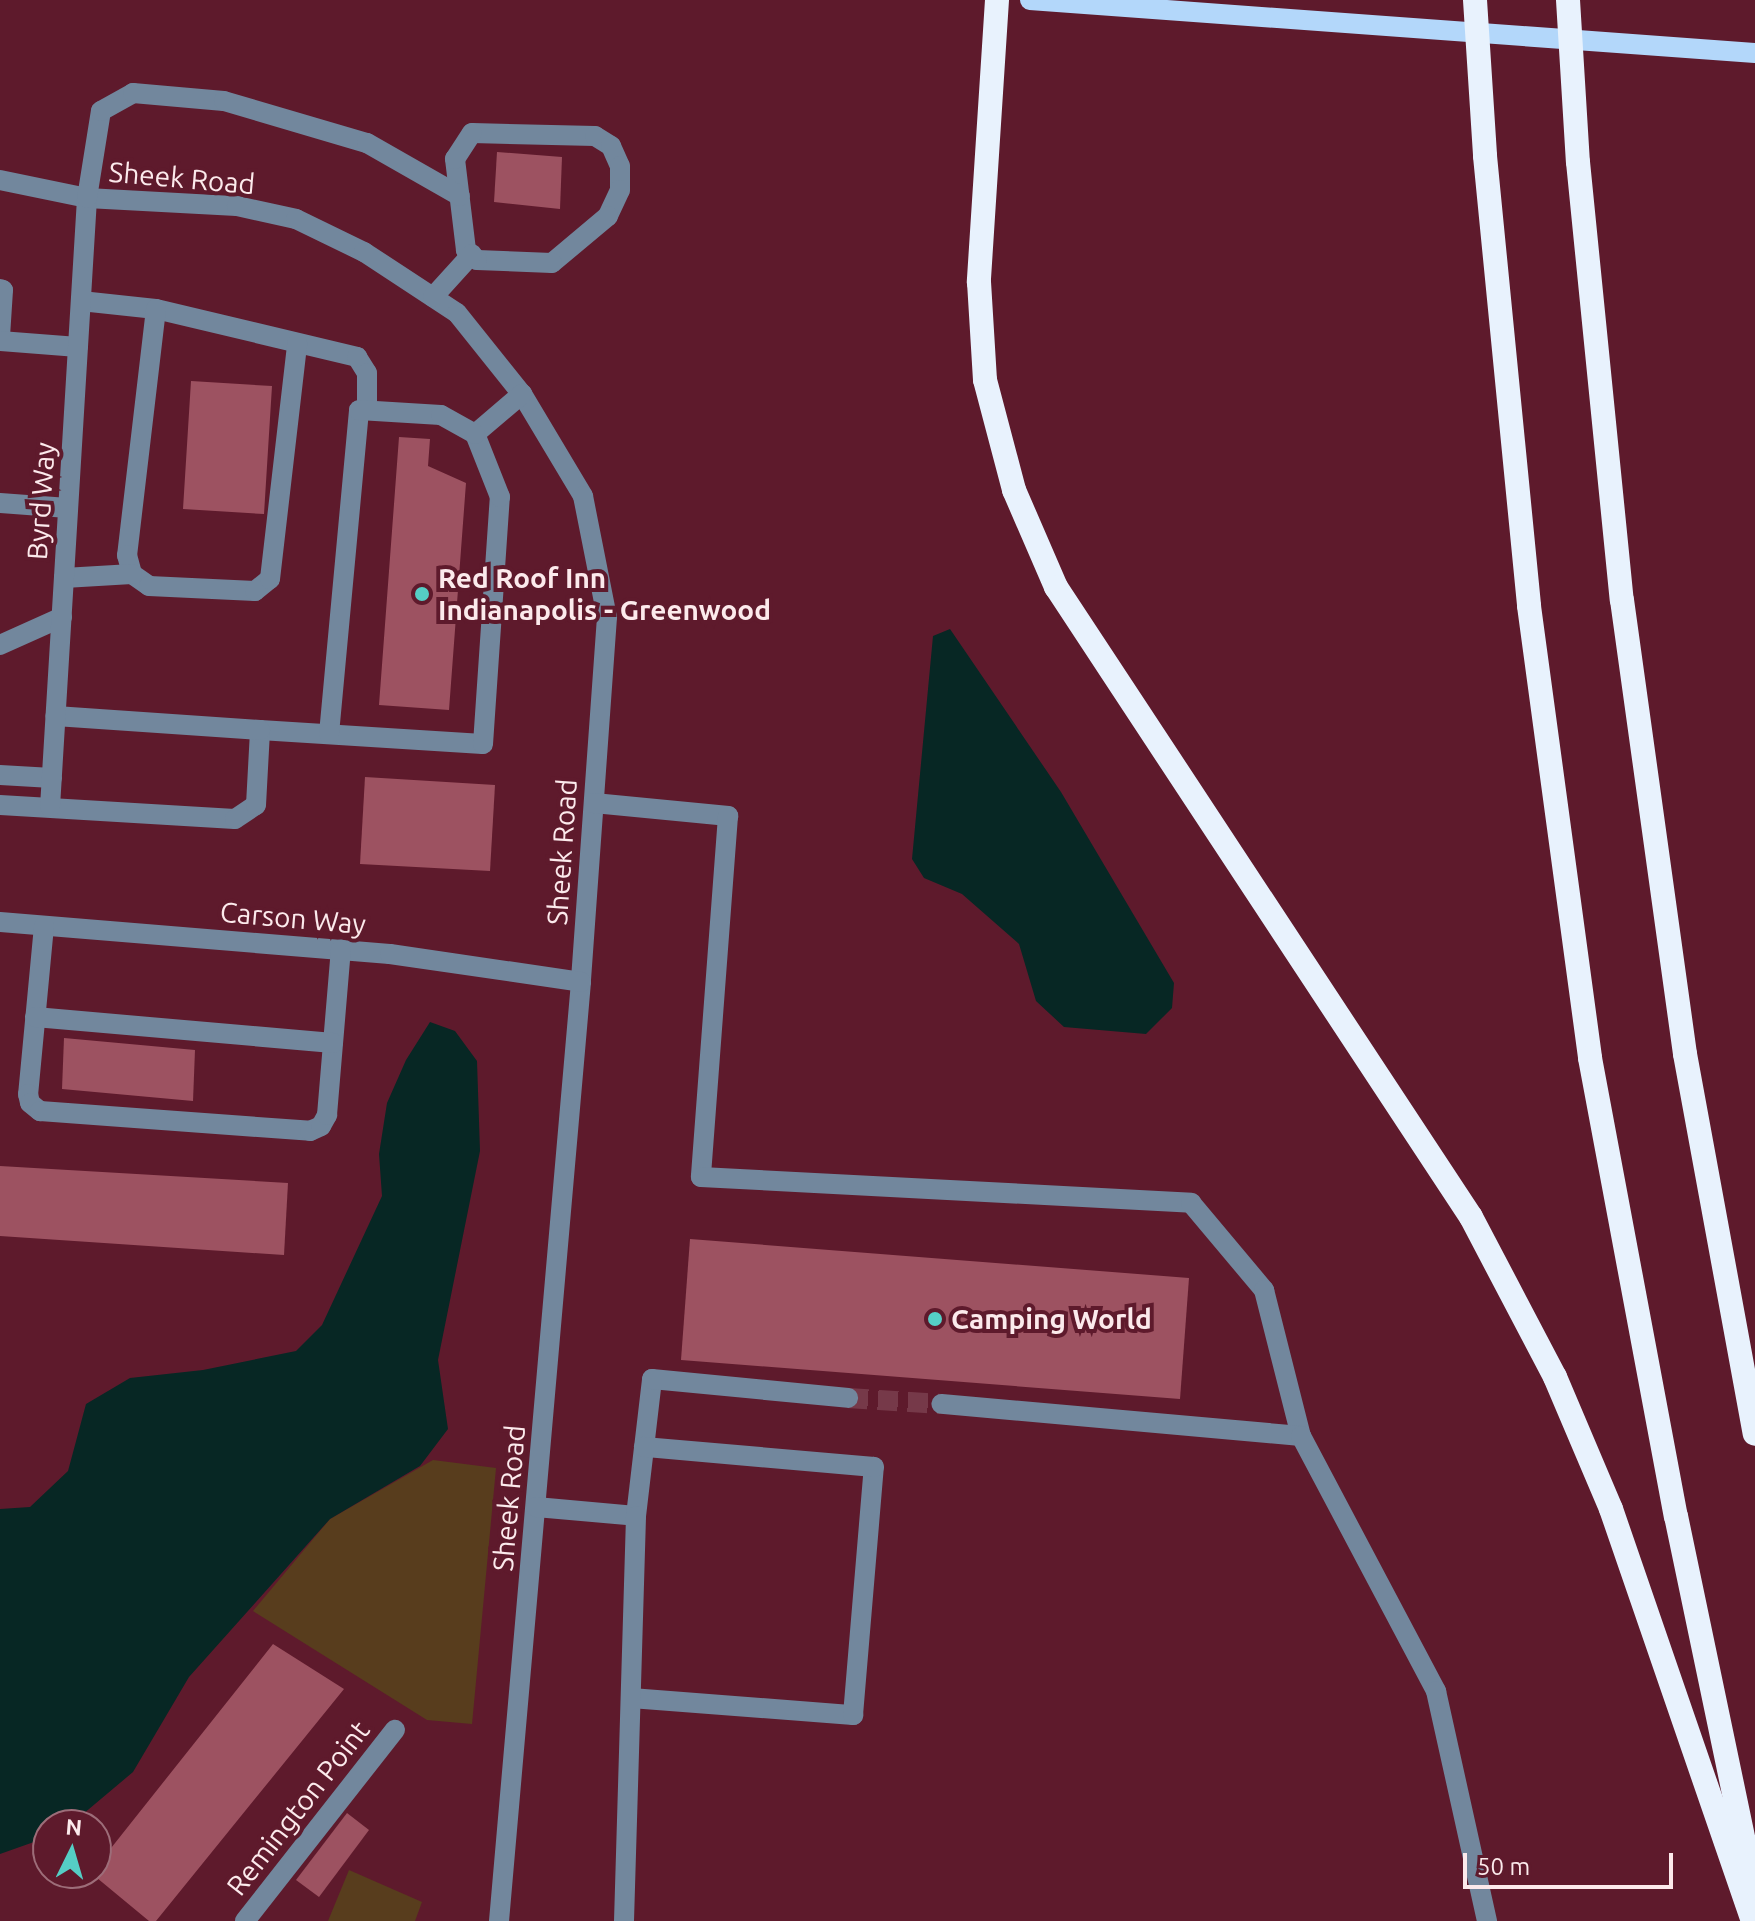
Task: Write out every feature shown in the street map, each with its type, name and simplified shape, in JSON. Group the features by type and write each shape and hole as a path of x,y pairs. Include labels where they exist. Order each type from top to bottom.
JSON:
{"highway":[{"path":"997,0 979,282 985,380 1014,490 1056,587 1471,1217 1555,1377 1611,1509 1753,1921"},
{"path":"1475,0 1485,156 1529,606 1590,1058 1676,1516 1755,1892"},
{"path":"1568,0 1578,162 1622,600 1685,1054 1755,1434"}],"main road":[{"path":"1030,0 1755,53"}],"street":[{"name":"Byrd Way","path":"50,807 87,198 101,111 133,93 224,101 367,143 460,196"},
{"path":"472,133 595,136 611,146 620,166 620,190 608,216 552,263 477,260 472,254 466,250 455,159 472,133"},
{"name":"Sheek Road","path":"0,180 87,198 237,206 296,219 364,252 457,313 522,394 583,496 607,617 581,982 499,1921"},
{"path":"433,297 472,254"},
{"path":"0,289 3,290 0,339 78,347"},
{"path":"81,301 156,309 357,357 367,373 367,410"},
{"path":"132,574 127,555 156,309"},
{"path":"64,578 132,574 149,586 255,591 270,579 297,344"},
{"path":"475,434 522,394"},
{"path":"55,716 260,730 483,744 500,497 475,434 441,415 359,410 329,734"},
{"path":"0,503 68,508"},
{"path":"0,645 62,617"},
{"path":"0,805 235,819 256,805 260,730"},
{"path":"0,775 52,778"},
{"path":"594,803 728,816 701,1177 1191,1203 1264,1290 1301,1436 1436,1691 1487,1921"},
{"name":"Carson Way","path":"0,922 341,950 581,982"},
{"path":"44,926 28,1094 30,1103 40,1111 310,1131 321,1126 327,1115 341,950"},
{"path":"35,1017 333,1043"},
{"path":"624,1921 636,1516 652,1379 848,1398"},
{"path":"941,1404 1301,1436"},
{"path":"631,1698 853,1715 874,1467 644,1447"},
{"path":"536,1507 636,1516"},
{"name":"Remington Point","path":"245,1921 395,1730"}],"shaded area":[{"path":"433,1460 496,1468 472,1724 427,1720 253,1611 330,1519"},
{"path":"349,1870 422,1902 415,1921 328,1921"}],"water":[{"path":"950,629 1061,792 1174,983 1172,1008 1146,1034 1064,1027 1036,1001 1019,944 962,894 924,878 912,859 933,636"},
{"path":"430,1022 455,1031 477,1061 480,1151 438,1360 448,1429 420,1466 330,1519 189,1677 133,1772 89,1809 32,1809 32,1843 0,1854 0,1509 30,1507 68,1471 86,1404 130,1378 203,1370 296,1351 322,1325 382,1196 379,1154 387,1103 406,1060"}],"building":[{"path":"497,152 562,157 560,209 494,202"},
{"path":"191,381 272,386 264,514 183,509"},
{"name":"Red Roof Inn Indianapolis - Greenwood","path":"399,437 430,439 428,466 466,483 449,710 379,705"},
{"path":"365,777 495,785 490,871 360,864"},
{"path":"64,1038 195,1050 193,1101 62,1089"},
{"path":"0,1166 288,1183 284,1255 0,1236"},
{"name":"Camping World","path":"690,1239 1189,1278 1180,1399 681,1360"},
{"path":"273,1644 344,1689 156,1921 149,1921 110,1889 112,1847"},
{"path":"347,1813 369,1830 319,1897 296,1880"}],"tunnel":[{"path":"848,1398 941,1404"}],"place":[{"name":"Red Roof Inn Indianapolis - Greenwood","path":"422,594"},
{"name":"Camping World","path":"935,1319"}]}
